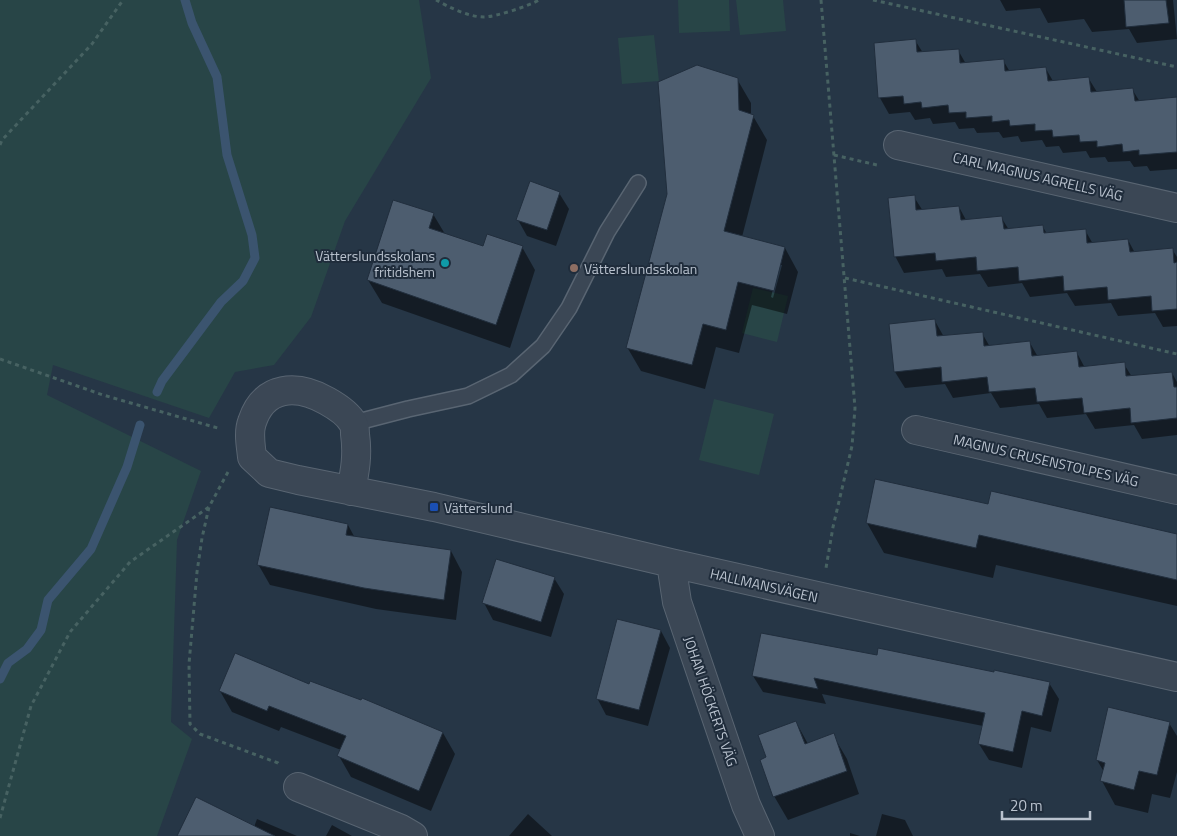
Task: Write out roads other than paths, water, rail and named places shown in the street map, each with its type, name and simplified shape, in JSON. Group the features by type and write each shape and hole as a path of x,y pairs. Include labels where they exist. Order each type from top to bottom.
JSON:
{"street":[{"name":"CARL MAGNUS AGRELLS VÄG","path":"898,145 1177,208"},
{"name":"HALLMANSVÄGEN","path":"354,423 336,406 314,393 291,389 274,394 261,406 252,422 250,437 252,457 269,473 434,507 827,599 1177,677"},
{"path":"351,491 357,466 358,450 354,423"},
{"name":"MAGNUS CRUSENSTOLPES VÄG","path":"916,430 1177,490"},
{"name":"JOHAN HÖCKERTS VÄG","path":"671,563 677,602 746,805 760,836"},
{"path":"298,787 401,829 413,836"}],"lane":[{"path":"354,423 468,396 511,375 543,346 570,308 607,232 638,183"}],"waterway":[{"path":"157,392 162,381 221,302 243,281 255,258 252,235 227,155 217,77 192,23 185,0"},
{"path":"0,679 8,663 27,649 41,630 48,600 91,549 127,467 140,425"}],"place":[{"name":"Vätterslundsskolans fritidshem","path":"445,263"},
{"name":"Vätterslundsskolan","path":"574,268"},
{"name":"Vätterslund","path":"434,507"}]}
